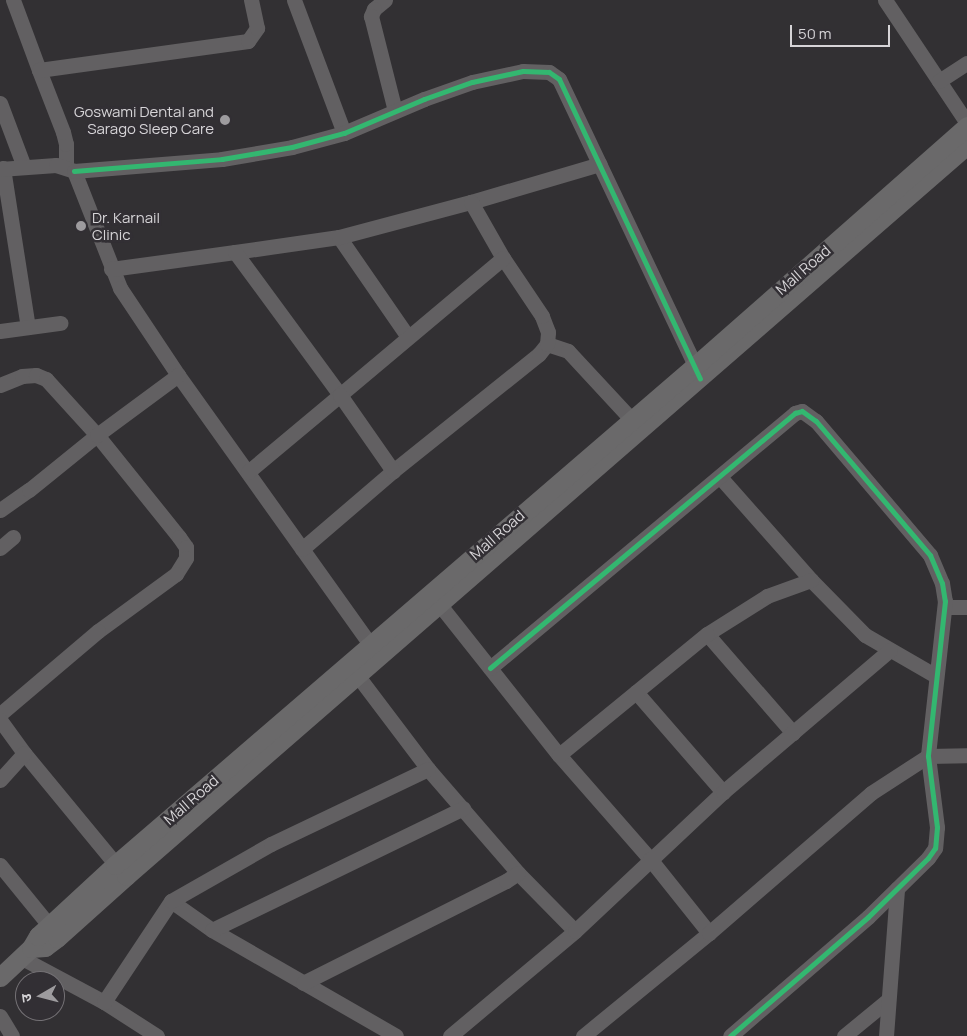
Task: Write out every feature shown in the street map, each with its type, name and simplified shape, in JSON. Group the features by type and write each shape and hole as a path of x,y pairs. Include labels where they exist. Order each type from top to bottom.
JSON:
{"main road":[{"name":"Mall Road","path":"435,599 632,420 698,372 967,124"},
{"name":"Mall Road","path":"26,953 45,946 57,938 120,870 698,372 967,145"},
{"name":"Mall Road","path":"1,977 26,953 38,936 49,925 120,870 357,675 375,650"}],"street":[{"path":"15,0 63,132 70,169 80,181 111,269 120,288 178,375 375,650"},
{"path":"39,70 248,41 257,28 251,0"},
{"path":"294,0 344,133"},
{"path":"385,0 374,9 371,16 396,111"},
{"path":"885,0 967,124"},
{"path":"939,81 967,63"},
{"path":"28,327 1,168 56,165 70,169 222,159 292,147 344,133 472,82 523,71 549,72 559,79 698,372"},
{"path":"0,102 24,167"},
{"path":"111,269 338,237 471,202 600,164"},
{"path":"302,549 393,471 539,354 547,344 548,332 542,316 503,258 471,202"},
{"path":"338,237 408,337"},
{"path":"235,252 393,471"},
{"path":"248,472 503,258"},
{"path":"0,331 60,323"},
{"path":"547,344 568,351 632,420"},
{"path":"0,385 22,376 36,375 46,379 97,435 186,547 186,558 176,574 98,631 0,714"},
{"path":"1,507 30,490 97,435 178,375"},
{"path":"490,668 720,477 785,420 795,413 802,411 808,414 930,555 942,583 945,607 928,756 937,840 928,858 868,917 730,1036"},
{"path":"720,477 811,580 865,635 936,676"},
{"path":"0,548 13,537"},
{"path":"559,755 708,634 767,596 811,580"},
{"path":"435,599 559,755 650,859 708,932"},
{"path":"945,607 967,607"},
{"path":"708,634 793,732"},
{"path":"450,1036 575,931 723,792 890,650"},
{"path":"357,675 428,769 518,872 575,931"},
{"path":"636,692 723,792"},
{"path":"0,720 24,753 120,870"},
{"path":"0,780 24,753"},
{"path":"583,1036 871,793 928,756 967,755"},
{"path":"104,1002 171,901 271,844 428,769"},
{"path":"212,930 463,808"},
{"path":"0,865 49,925"},
{"path":"303,983 506,881 518,872"},
{"path":"886,1036 897,888"},
{"path":"171,901 212,930 396,1036"},
{"path":"26,953 157,1036"},
{"path":"844,1036 888,1000"},
{"path":"0,1016 12,1036"}],"cycle path":[{"path":"74,171 222,159 292,147 344,133 424,99 472,82 523,71 549,72 559,79 700,378"},
{"path":"490,668 795,413 802,411 816,421 930,555 942,583 945,601 928,756 937,827 935,848 928,858 868,917 730,1036"}],"place":[{"name":"Goswami Dental and Sarago Sleep Care","path":"225,120"},
{"name":"Dr. Karnail Clinic","path":"81,226"}]}
